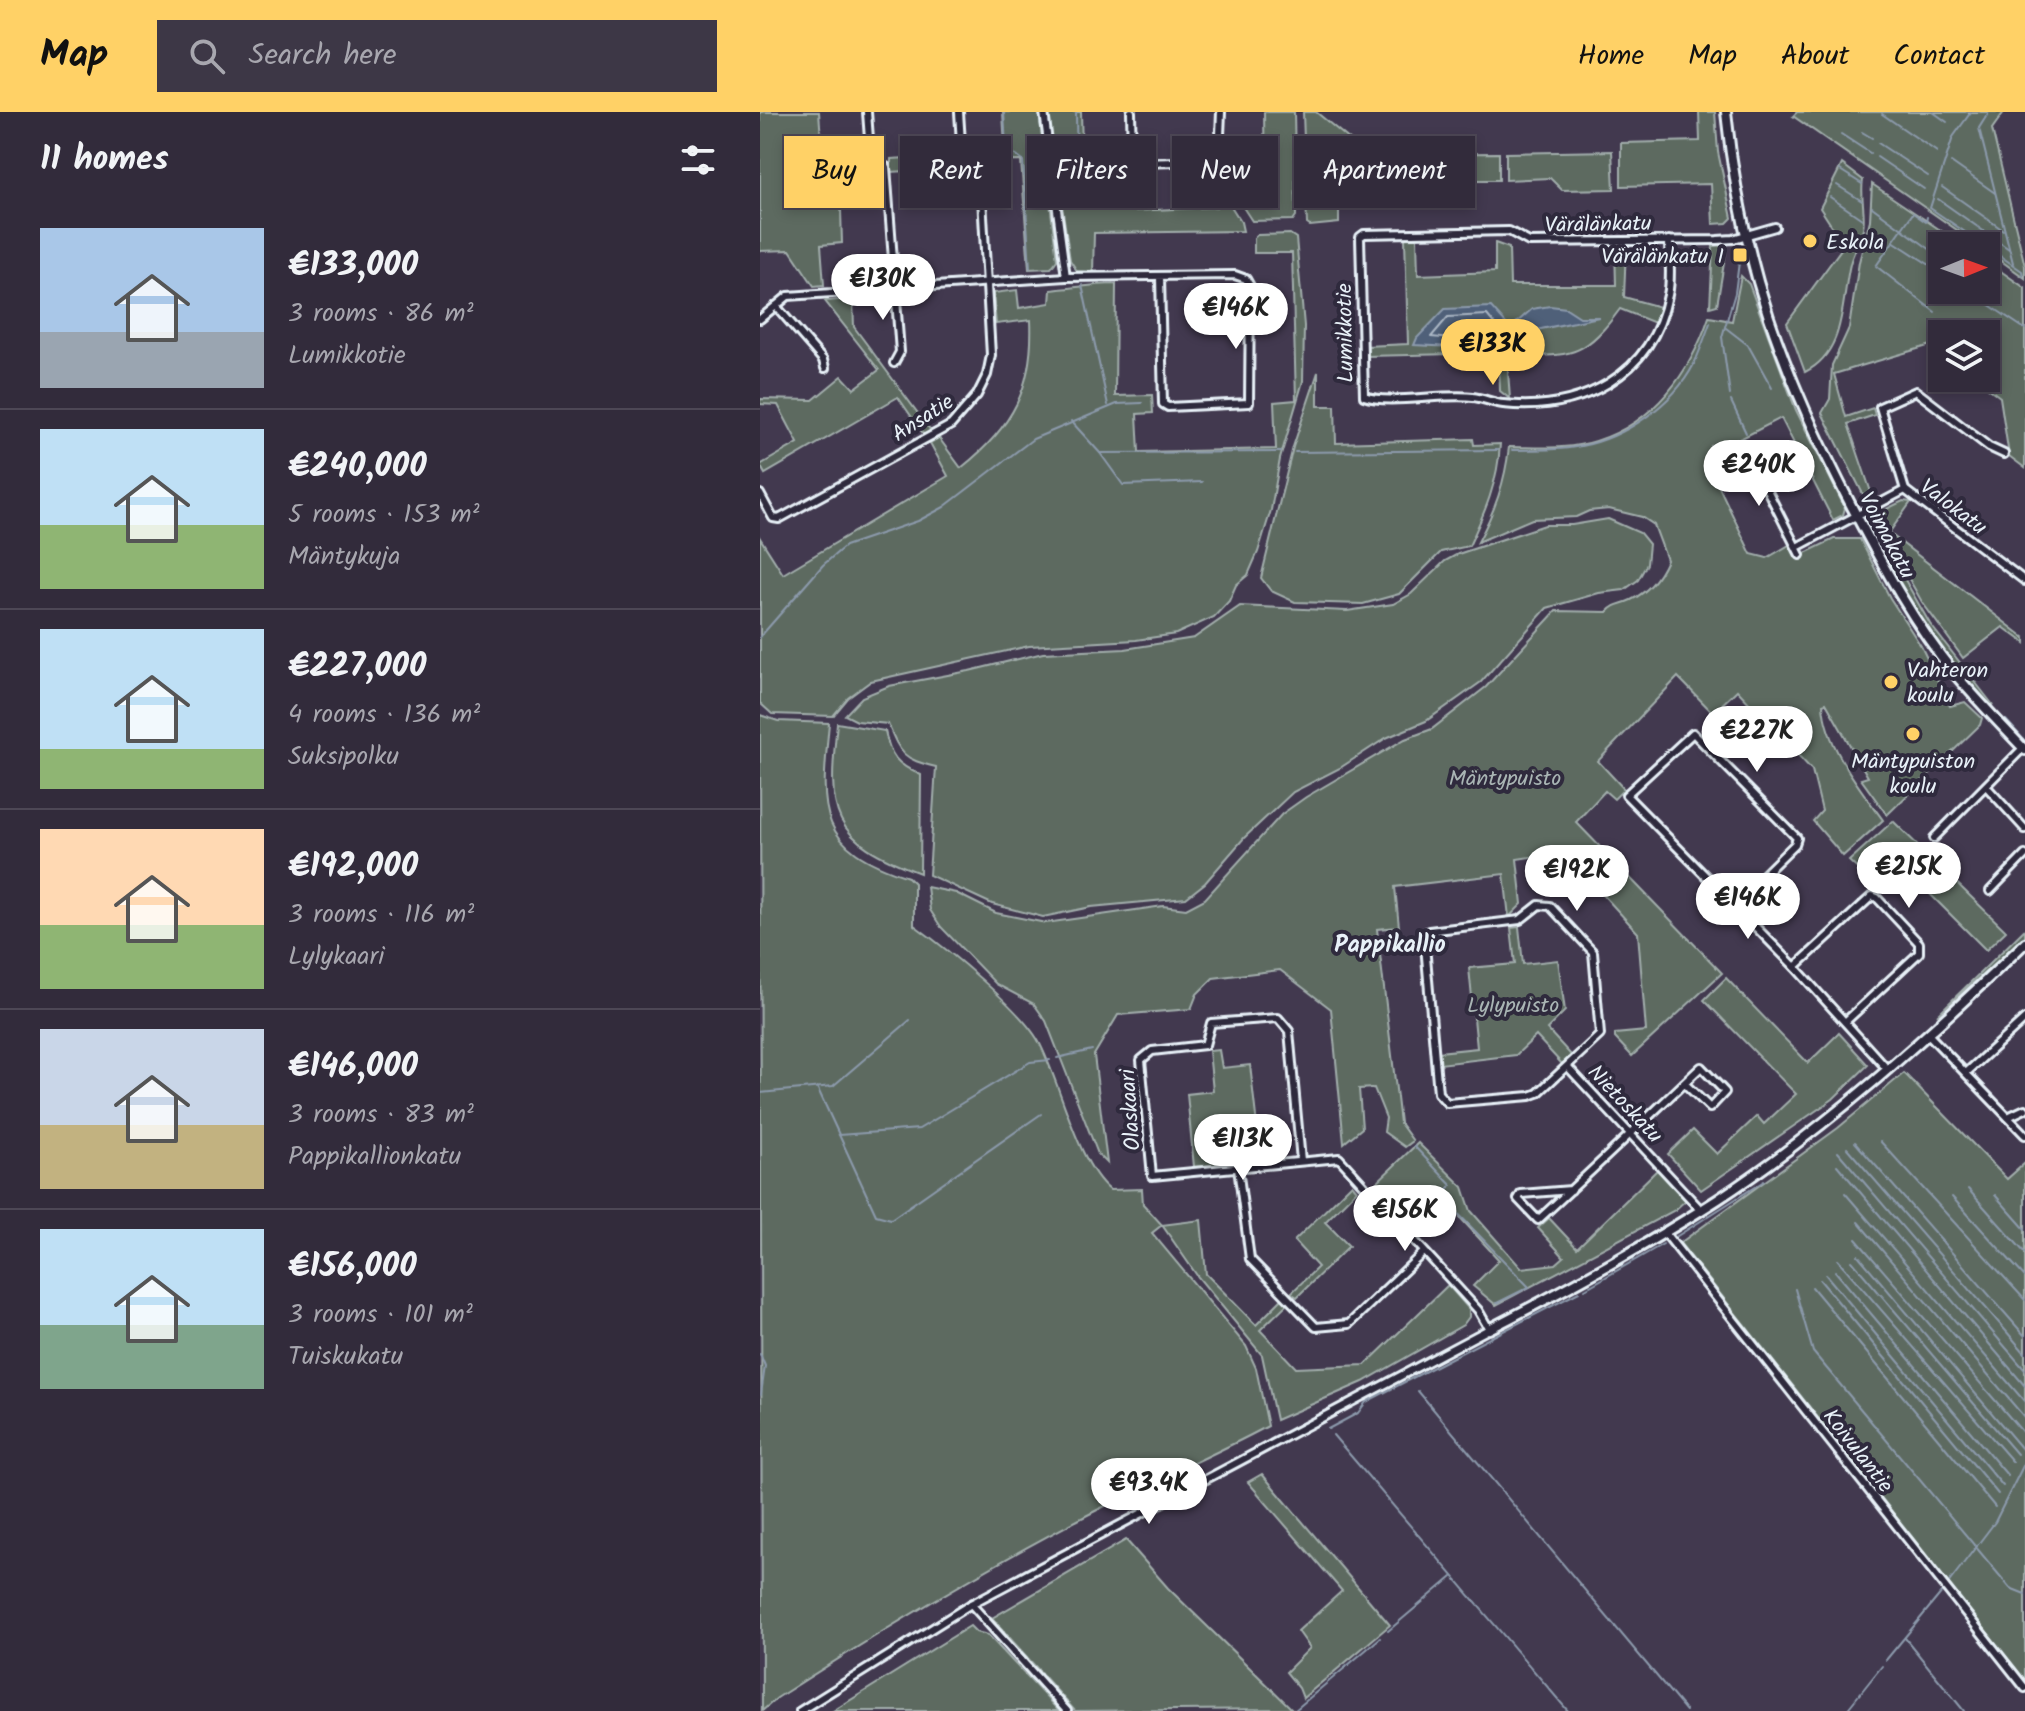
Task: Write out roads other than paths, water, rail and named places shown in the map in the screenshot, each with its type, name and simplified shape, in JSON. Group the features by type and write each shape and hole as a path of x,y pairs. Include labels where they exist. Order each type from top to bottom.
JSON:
{"street":[{"path":"867,112 871,166 886,167 900,352 894,363"},
{"name":"Ansatie","path":"760,494 773,518 779,519 961,417 983,386 992,346 980,163 962,158 959,112"},
{"path":"1044,112 1066,277"},
{"path":"1131,112 1132,153 1141,163 1212,161 1219,158 1221,112"},
{"name":"Voimakatu","path":"1726,112 1731,170 1744,236 1770,326 1805,414 1902,599 1955,673 2024,749"},
{"name":"Värälänkatu","path":"1360,237 1370,232 1509,231 1529,242 1733,239 1775,227"},
{"name":"Lumikkotie","path":"1360,237 1364,396 1474,397 1505,405 1558,403 1579,398 1603,388 1633,365 1647,349 1663,316 1669,293 1669,240"},
{"path":"760,319 788,296 1066,277 1235,275 1246,279 1250,286 1249,403 1168,407 1163,404 1160,277"},
{"path":"776,306 823,360 825,368"},
{"path":"1905,490 1880,407 1916,391 1989,447 2004,454"},
{"path":"1758,461 1758,472 1800,555"},
{"name":"Valokatu","path":"1797,547 1905,490 2025,581"},
{"path":"1734,904 1795,844 1797,838 1697,733 1688,735 1626,795 1795,967 1888,1070"},
{"path":"1934,838 2024,749"},
{"path":"1986,786 2025,829"},
{"path":"1990,891 2025,855"},
{"path":"1795,967 1866,898 1877,898 1919,943 1919,953 1845,1022"},
{"name":"Nietoskatu","path":"1539,905 1550,906 1593,952 1600,1035 1567,1066 1538,1093 1530,1096 1447,1103 1442,1100 1438,1093 1422,938 1429,931 1520,920 1539,905"},
{"path":"800,1711 971,1604 1665,1233 1784,1153 1888,1070 2025,943"},
{"name":"Olaskaari","path":"1238,1168 1152,1176 1140,1069 1144,1056 1152,1051 1205,1045 1211,1023 1273,1016 1286,1025 1301,1161"},
{"path":"1966,1073 2025,1019"},
{"path":"1928,1034 2025,1135"},
{"name":"Nietoskatu","path":"1567,1066 1701,1210"},
{"path":"1571,1190 1521,1194 1518,1199 1538,1220 1571,1190 1631,1134 1684,1083 1701,1067 1725,1092 1710,1108 1684,1083"},
{"path":"2008,1117 2025,1109"},
{"path":"1424,1252 1349,1324 1316,1327 1250,1259 1238,1168 1339,1158 1478,1310 1489,1329"},
{"name":"Koivulantie","path":"1665,1233 2025,1688"},
{"path":"971,1604 1067,1711"}],"water":[{"path":"1550,306 1566,308 1580,317 1599,317 1454,347 1414,345 1445,309 1491,307 1507,325 1515,324 1532,309"}],"waterway":[{"path":"1004,112 1006,148 1023,161 1030,268"},
{"path":"1076,112 1076,136"},
{"path":"1933,112 1947,122"},
{"path":"1971,112 1953,137 1930,208 2022,271 2023,276"},
{"path":"1989,112 1979,128 2013,263"},
{"path":"1882,114 1937,152"},
{"path":"1862,132 1872,138"},
{"path":"1841,134 1870,153"},
{"path":"1878,143 1928,176"},
{"path":"1877,157 1924,189"},
{"path":"1951,162 1995,193"},
{"path":"1840,170 1862,184"},
{"path":"1837,185 1862,201"},
{"path":"1942,187 2003,230"},
{"path":"1830,197 1862,219"},
{"path":"1938,199 2009,249"},
{"path":"1872,207 1928,248"},
{"path":"1927,217 1926,222 1913,213 1876,266 1935,312"},
{"path":"1893,241 1928,264"},
{"path":"1730,395 1722,337 1735,293 1739,262"},
{"path":"1082,285 1108,405"},
{"path":"1988,304 2025,329"},
{"path":"1512,450 1581,446 1614,436 1646,417 1685,379 1710,323"},
{"path":"1726,328 1748,345 1772,388"},
{"path":"1731,401 1746,433"},
{"path":"760,637 823,565 845,546 918,521 944,507 1033,439 1117,404 1142,403"},
{"path":"1071,421 1123,485 1202,482"},
{"path":"1295,452 1498,450"},
{"path":"1100,453 1281,452"},
{"path":"2006,720 2025,741"},
{"path":"760,1093 833,1086 910,1020"},
{"path":"1057,1058 1092,1050"},
{"path":"839,1135 919,1129 1030,1062 1050,1060"},
{"path":"817,1087 876,1215 891,1219 1041,1114"},
{"path":"1880,1141 2025,1300"},
{"path":"1855,1142 2025,1336"},
{"path":"1414,1146 1451,1185 1443,1197 1445,1200 1529,1287 1497,1303"},
{"path":"1847,1148 2025,1353"},
{"path":"1838,1152 2025,1370"},
{"path":"1837,1165 2025,1386"},
{"path":"1674,1238 1764,1181"},
{"path":"1968,1189 2025,1253"},
{"path":"1845,1193 2025,1402"},
{"path":"1995,1195 2025,1229"},
{"path":"1952,1197 2025,1277"},
{"path":"1858,1222 2025,1418"},
{"path":"1856,1239 2025,1435"},
{"path":"1585,1289 1663,1244"},
{"path":"1858,1255 2023,1450"},
{"path":"1838,1260 2013,1462"},
{"path":"1852,1261 2017,1454"},
{"path":"1835,1271 2008,1476"},
{"path":"1826,1275 2003,1486"},
{"path":"1820,1280 1998,1494"},
{"path":"1812,1287 1995,1507"},
{"path":"1795,1289 1813,1352 2010,1588 2025,1594"},
{"path":"1328,1429 1358,1413 1366,1402 1579,1292"},
{"path":"760,1354 765,1366 761,1394"},
{"path":"1418,1391 1686,1711"},
{"path":"1333,1435 1568,1711"},
{"path":"1947,1585 1995,1522 2025,1462"},
{"path":"1388,1631 1452,1577"},
{"path":"1886,1660 1942,1592"},
{"path":"1294,1711 1380,1638"},
{"path":"1905,1638 1964,1711"},
{"path":"1846,1711 1882,1666"}],"place":[{"name":"Eskola","path":"1810,241"},
{"name":"Värälänkatu I","path":"1740,255"},
{"name":"Vahteron koulu","path":"1891,682"},
{"name":"Mäntypuiston koulu","path":"1913,734"}],"district":[{"name":"Pappikallio","path":"1390,944"}],"park label":[{"name":"Mäntypuisto","path":"1505,777"},
{"name":"Lylypuisto","path":"1513,1004"}]}
